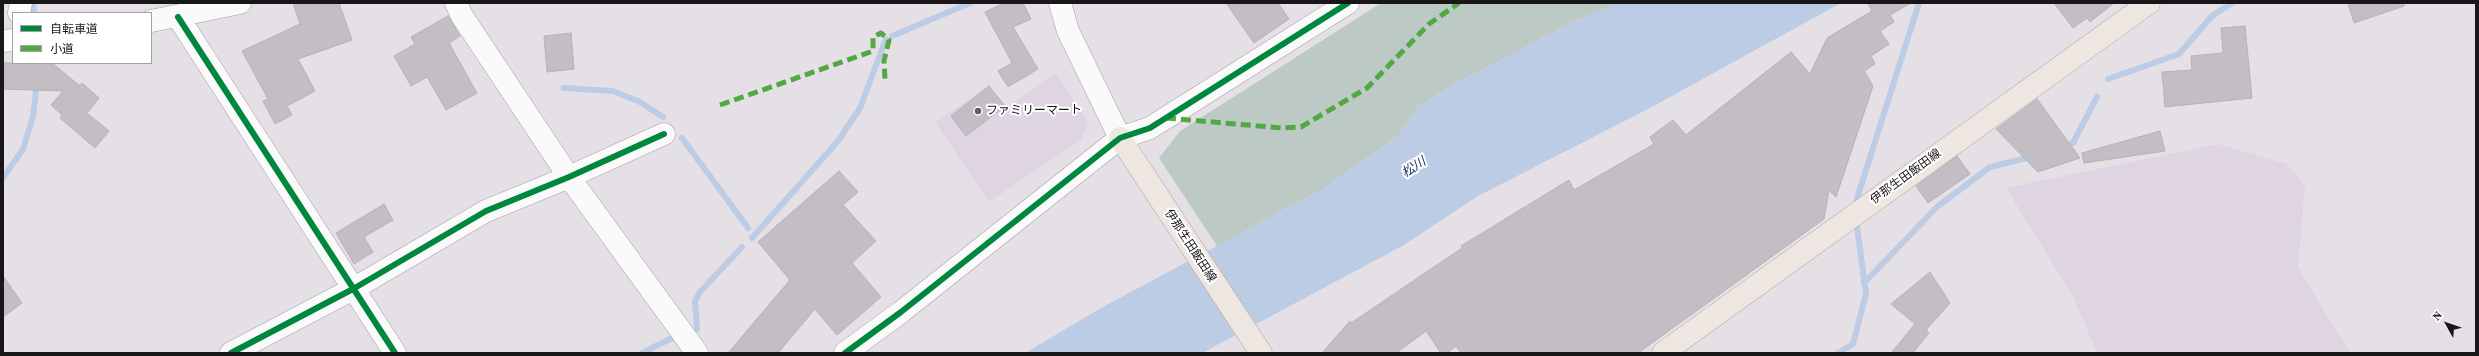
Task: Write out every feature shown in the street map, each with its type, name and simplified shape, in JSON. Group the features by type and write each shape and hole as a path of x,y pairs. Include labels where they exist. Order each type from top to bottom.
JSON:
{"main road":[{"name":"伊那生田飯田線","path":"1663,353 2149,3"},
{"name":"伊那生田飯田線","path":"1120,138 1261,353"}],"street":[{"path":"152,21 178,17 240,3"},
{"path":"456,3 462,16 569,178 697,353"},
{"path":"1060,3 1068,31 1120,138"},
{"path":"846,353 902,312 1120,138 1150,128 1348,3"},
{"path":"178,17 395,353"},
{"path":"231,353 353,289 486,211 569,178 664,134"}],"shaded area":[{"path":"1381,3 1619,3 1573,22 1453,85 1417,107 1399,135 1323,189 1217,246 1159,158 1180,131"},
{"path":"1056,73 1088,122 1082,139 989,202 935,122 989,86 1004,109"},
{"path":"2218,144 2287,164 2305,185 2298,267 2350,353 2097,353 2074,298 2006,188"}],"water":[{"name":"松川","path":"1619,3 1841,3 1650,108 1478,196 1404,245 1202,353 1025,353 1101,308 1323,189 1399,135 1417,107 1453,85 1573,22"}],"building":[{"path":"293,3 339,3 352,40 298,59 315,91 287,106 292,115 275,124 263,101 268,99 242,51 300,24"},
{"path":"1004,3 1023,3 1031,19 1013,27 1038,69 1008,87 998,71 1012,63 985,12"},
{"path":"1226,3 1278,3 1289,19 1254,43"},
{"path":"1868,3 1911,3 1890,15 1894,22 1880,31 1889,44 1871,56 1875,64 1864,71 1873,86 1836,197 1829,190 1824,219 1638,353 1461,353 1456,346 1447,353 1441,353 1426,331 1396,353 1322,353 1350,321 1351,323 1462,248 1461,246 1569,180 1574,190 1654,144 1650,137 1673,120 1686,135 1791,52 1810,74 1827,38 1872,11"},
{"path":"2054,3 2114,3 2090,22 2087,18 2073,28"},
{"path":"2348,3 2404,3 2404,6 2354,23"},
{"path":"448,16 460,36 449,43 477,93 446,110 427,77 411,86 394,56 415,44 411,37"},
{"path":"2245,26 2252,98 2165,107 2162,72 2192,70 2191,56 2223,53 2221,28"},
{"path":"571,33 574,69 547,72 544,36"},
{"path":"3,63 53,64 80,86 82,83 99,98 87,113 109,131 95,148 60,118 62,115 51,105 63,91 3,89"},
{"name":"ファミリーマート","path":"989,86 1005,106 966,136 951,116"},
{"path":"2037,99 2080,158 2038,172 1996,129"},
{"path":"2160,131 2165,151 2084,163 2082,153"},
{"path":"1957,156 1970,174 1928,203 1916,186"},
{"path":"839,171 858,192 843,205 876,241 852,263 881,297 837,335 815,309 778,353 728,353 790,280 758,242"},
{"path":"384,204 393,220 364,237 373,252 354,264 336,233"},
{"path":"1930,272 1950,303 1926,330 1929,333 1913,353 1891,353 1915,324 1891,304"},
{"path":"3,276 22,303 3,317"}],"waterway":[{"path":"33,3 34,12"},
{"path":"892,36 970,3"},
{"path":"1854,208 1919,3"},
{"path":"2108,79 2179,54 2212,16 2232,3"},
{"path":"752,238 838,141 860,108 886,39"},
{"path":"3,178 23,149 33,116 36,92 33,82"},
{"path":"564,88 613,91 640,102 663,117"},
{"path":"2063,147 2073,143 2097,97"},
{"path":"682,138 748,228"},
{"path":"1864,283 1937,207 1990,167 2031,157"},
{"path":"1838,353 1853,344 1866,294 1856,219"},
{"path":"697,329 695,301 700,292 742,247"},
{"path":"642,353 674,337"}],"marked path":[{"path":"1166,118 1282,128 1301,127 1367,88 1429,24 1459,3"},
{"path":"720,105 873,51 873,37 881,33 889,40 884,61 885,79"}],"cycle path":[{"path":"845,353 901,312 1120,138 1150,128 1348,3"},
{"path":"178,17 395,353"},
{"path":"231,353 353,289 486,211 569,177 664,134"}],"place":[{"name":"ファミリーマート","path":"978,111"}]}
